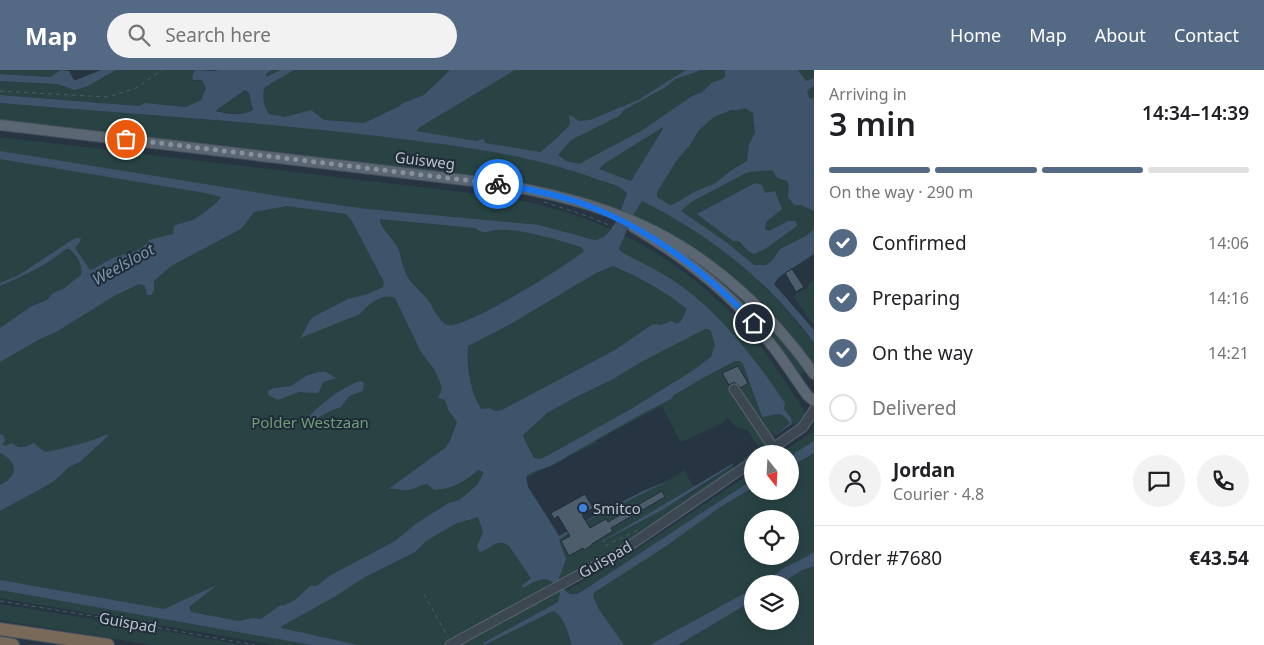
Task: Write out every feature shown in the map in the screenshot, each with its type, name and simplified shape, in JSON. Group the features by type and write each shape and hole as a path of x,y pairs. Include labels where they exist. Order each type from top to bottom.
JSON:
{"highway":[{"path":"0,629 108,645"},
{"path":"0,643 13,645"}],"main road":[{"name":"Guisweg","path":"0,125 498,184 524,188 572,200 630,227 683,258 728,295 770,342 808,396 814,401"},
{"name":"Guisweg","path":"630,227 654,231 699,258 730,282 772,322 799,352 814,374"}],"street":[{"path":"734,389 771,445"},
{"path":"777,445 803,427 814,410"},
{"name":"Guispad","path":"450,645 619,553 744,467"}],"path":[{"path":"0,91 93,98 108,97 136,88 162,70"},
{"path":"480,191 509,195"},
{"path":"539,201 613,219 630,227"},
{"path":"603,539 606,546 644,528 654,529"},
{"path":"424,594 445,630"},
{"name":"Guispad","path":"0,601 255,645"}],"green space":[{"path":"0,70 62,70 50,77 0,74"},
{"path":"116,70 195,70 192,76 195,81 202,80 206,88 201,100 186,107 145,103 139,106 0,95 0,81 57,84 65,87 103,78"},
{"path":"249,70 814,70 814,254 791,265 775,281 762,284 783,305 814,343 814,369 763,306 633,215 641,201 626,194 620,211 539,186 494,179 291,153 0,120 0,103 273,125"},
{"path":"245,90 249,93 253,110 244,114 215,111"},
{"name":"Polder Westzaan","path":"0,137 504,197 571,214 611,229 601,239 619,250 624,235 643,245 679,269 713,296 729,310 757,342 807,415 803,421 792,424 793,422 784,409 785,405 777,392 742,346 740,361 743,364 762,417 778,414 784,416 790,423 772,436 770,445 757,445 747,430 735,426 728,418 722,423 682,442 662,406 595,441 598,442 570,456 569,454 558,461 566,456 567,458 527,478 528,487 558,533 558,537 651,490 684,470 694,488 595,546 693,492 733,465 735,470 646,530 559,582 568,590 639,548 744,477 744,485 580,592 593,593 744,493 744,500 799,500 799,462 814,453 814,645 277,645 0,598"},
{"path":"696,263 713,273 775,329 809,370 798,376"},
{"path":"814,280 814,326 793,296 808,287 807,285"},
{"path":"814,431 814,441 799,450 799,445 793,445"},
{"path":"0,604 244,645 152,645 0,620"}],"water":[{"path":"61,70 69,71 74,80 76,80 101,70 116,70 88,86 75,90 57,84 0,81 0,74 50,77"},
{"name":"Weelsloot","path":"195,70 271,70 266,74 266,77 281,70 294,70 265,87 264,101 269,114 285,117 311,110 324,120 364,123 403,103 424,95 450,70 515,70 416,131 476,141 484,139 485,143 540,152 570,124 569,116 579,121 590,120 638,100 686,70 701,70 676,79 664,88 624,110 619,116 571,140 558,155 566,161 579,164 641,131 692,96 701,93 713,82 723,79 725,70 798,70 806,81 814,78 814,86 807,92 810,99 814,97 814,211 801,205 794,205 788,197 789,185 787,181 777,178 773,171 756,171 746,173 691,202 681,211 726,242 754,265 766,265 772,261 780,249 806,236 814,229 814,254 779,277 774,284 814,330 814,343 778,300 737,262 691,229 642,201 633,215 619,249 621,252 671,279 688,291 720,320 748,352 785,403 784,409 791,418 792,424 771,438 790,423 780,414 762,417 743,364 740,361 735,361 674,395 671,399 550,466 534,471 526,477 528,487 559,536 585,521 643,491 670,480 579,525 559,540 566,559 558,581 569,594 579,593 744,485 744,493 595,592 593,595 598,608 624,645 572,645 563,621 553,611 484,645 483,643 558,602 560,594 554,583 546,579 538,580 523,588 522,586 531,578 509,546 504,543 497,543 480,552 477,547 483,532 478,517 455,524 426,541 415,552 365,577 281,628 358,645 312,645 0,590 0,580 164,609 217,585 189,607 191,612 238,621 253,618 261,619 279,606 295,600 310,586 317,586 331,575 395,541 417,523 449,503 459,500 478,484 484,472 478,470 458,484 446,488 434,490 427,484 410,490 387,490 445,448 450,441 457,422 449,411 445,400 438,398 442,389 440,382 434,369 421,352 395,298 380,298 371,303 360,314 300,338 313,317 348,299 368,294 383,287 384,282 352,221 346,214 287,206 254,212 242,228 171,266 154,281 154,291 151,295 147,295 145,286 139,284 114,296 56,332 0,362 0,328 32,306 47,300 53,293 63,289 81,275 81,268 75,254 66,249 34,270 0,286 0,283 19,275 75,238 80,238 81,240 75,248 90,270 113,258 138,249 149,240 173,234 174,226 196,219 221,197 0,159 0,151 367,209 539,225 594,240 603,237 607,233 622,211 627,193 617,186 570,170 488,151 405,139 283,126 0,103 0,95 139,106 145,103 186,107 201,100 206,88 202,80 193,80 192,76","holes":["245,90 249,93 253,110 240,114 215,111","745,108 753,113 755,133 749,144 747,161 714,184 696,191 674,204 670,205 657,197 657,192 677,160 690,145 699,130 714,117 731,110","663,127 631,181 599,169","380,219 475,228 484,232 497,230 517,231 581,247 584,251 538,282 494,307 458,324 448,325 441,321 427,299 407,276 399,249 382,227","613,266 652,285 687,309 681,321 677,324 671,321 662,325 654,324 615,350 502,410 481,409 474,394 470,378 468,346 507,326 596,273","705,329 711,331 715,345 711,357 692,371 631,409 547,456 540,459 534,458 523,435 547,413 613,379 641,362"]},
{"path":"755,183 762,185 765,193 775,191 782,209 766,222 765,229 771,230 788,221 796,221 797,226 765,249 754,254 748,251 739,241 733,241 697,214"},
{"path":"318,372 326,372 336,378 323,382 319,392 316,393 299,392 278,400 268,395 268,391 274,388 291,386 306,376"},
{"path":"360,381 364,383 363,391 349,396 341,407 312,421 308,419 316,409 331,397"},
{"path":"0,434 4,436 5,442 2,444 5,446 12,443 17,447 23,447 34,443 47,452 109,435 80,462 69,467 53,482 0,511 0,485 10,478 14,468 10,460 0,453"},
{"path":"814,441 814,453 799,462 799,450"},
{"path":"732,464 662,510 594,546"},
{"path":"814,552 814,566 794,575 775,575 790,565 799,565 799,560"},
{"path":"743,594 744,606 678,645 650,645"}],"building":[{"path":"792,269 804,287 796,292 785,273"},
{"path":"738,366 748,383 741,388 734,382 729,385 722,373"},
{"path":"662,491 665,497 611,528 613,531 584,550 583,548 569,556 561,541 570,536 558,516 554,519 551,513 585,494 593,508 582,515 590,528 606,519 608,522"}],"way so far":[{"path":"126,139 498,184"}],"place":[{"name":"Smitco","path":"583,508"}],"route":[{"path":"498,184 524,188 572,200 630,226 683,258 701,272 728,295 754,323"}]}
